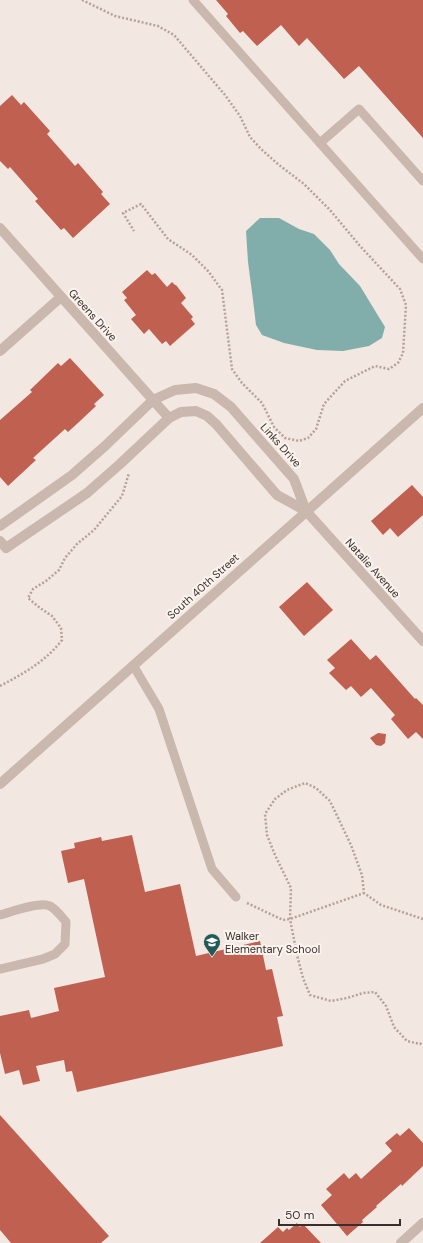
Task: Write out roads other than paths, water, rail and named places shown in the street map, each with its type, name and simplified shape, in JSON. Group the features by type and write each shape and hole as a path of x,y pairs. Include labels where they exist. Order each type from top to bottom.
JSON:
{"street":[{"name":"Greens Drive","path":"0,228 168,418"},
{"path":"0,351 61,297"},
{"name":"Links Drive","path":"0,526 72,475 153,400 174,390 196,388 214,394 231,407 294,479 306,511"},
{"name":"South 40th Street","path":"0,784 423,408"},
{"path":"0,541 6,548 87,493 168,418 181,412 196,411 207,416 216,424 277,495 306,511"},
{"name":"Natalie Avenue","path":"306,511 423,641"},
{"path":"401,1243 423,1223"}],"lane":[{"path":"193,0 423,260"},
{"path":"320,143 359,109 423,181"},
{"path":"133,665 159,709 212,870 236,897"},
{"path":"0,916 36,905 48,905 57,911 66,922 66,944 55,954 43,959 0,969"}],"water":[{"path":"260,218 279,218 299,229 314,234 330,250 339,264 360,286 385,327 382,338 369,346 343,351 317,350 284,343 262,335 256,325 248,262 246,231"}],"place":[{"name":"Walker Elementary School","path":"212,957"}]}
